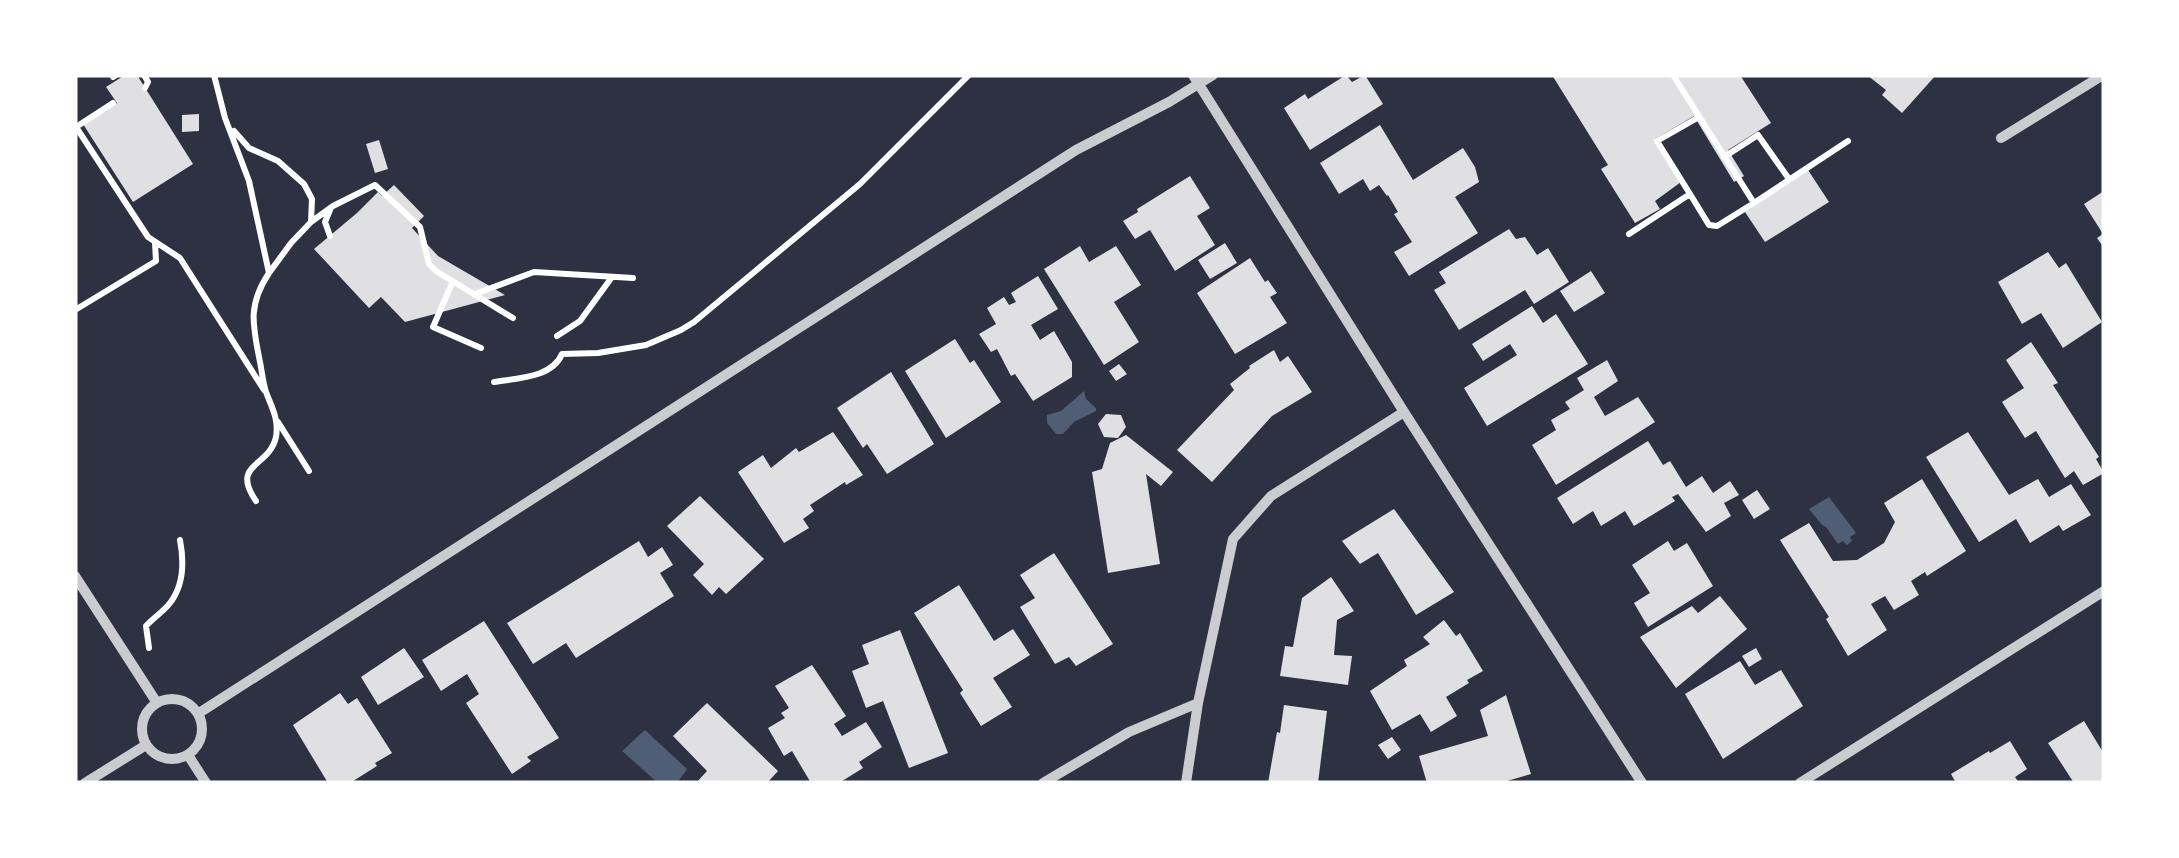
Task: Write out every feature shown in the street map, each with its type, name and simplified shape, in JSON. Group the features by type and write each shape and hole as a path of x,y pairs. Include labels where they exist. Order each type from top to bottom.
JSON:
{"street":[{"path":"199,713 1076,150 1196,80 1213,75"},
{"path":"2001,138 2104,75"},
{"path":"1196,80 1642,783"},
{"path":"1186,783 1198,703 1233,538 1271,496 1404,412"},
{"path":"75,576 157,702"},
{"path":"1800,783 2104,591"},
{"path":"180,699 199,713 202,736 188,755 177,760 165,759 146,746 142,722 157,702 180,699"},
{"path":"1043,783 1130,732 1198,703"},
{"path":"86,783 146,746"},
{"path":"188,755 206,783"}],"path":[{"path":"144,75 148,82 145,88"},
{"path":"214,75 250,181 268,273"},
{"path":"494,382 536,374 558,363 562,354 646,345 681,330 860,184 969,75"},
{"path":"1673,75 1754,202"},
{"path":"113,102 76,127 148,237 180,258 265,391 276,419 309,471"},
{"path":"225,116 241,142 278,161 304,184 312,200 311,222"},
{"path":"1700,117 1657,142 1709,225 1716,226 1848,141"},
{"path":"75,118 87,120"},
{"path":"1724,157 1758,135 1788,180"},
{"path":"265,391 252,314 257,293 268,273 311,222 332,206 375,184 420,228 429,264 514,318"},
{"path":"1630,234 1690,194"},
{"path":"330,236 324,222 332,206"},
{"path":"75,310 156,261 154,242"},
{"path":"474,294 534,272 634,278"},
{"path":"557,336 580,321 612,277"},
{"path":"453,282 433,327 481,348"},
{"path":"256,501 246,482 247,475 274,444 276,419"},
{"path":"147,659 150,652 146,626 169,605 178,590 184,560 180,540"}],"water":[{"path":"1084,391 1096,411 1074,422 1063,434 1056,434 1047,423 1047,415 1061,411"},
{"path":"1829,497 1856,533 1847,545 1843,541 1838,544 1809,509"},
{"path":"645,730 687,769 677,783 658,783 622,751"}],"building":[{"path":"125,75 137,75 193,164 133,202 83,124 117,103 106,87"},
{"path":"1346,75 1352,82 1365,75 1383,104 1310,150 1284,108 1305,94 1308,99"},
{"path":"1552,75 1740,75 1771,123 1728,150 1744,176 1734,182 1694,116 1655,139 1681,182 1655,201 1660,209 1635,223 1601,169 1608,165"},
{"path":"1867,75 1936,75 1902,113 1882,95 1886,90"},
{"path":"199,114 199,131 182,132 182,115"},
{"path":"1380,125 1413,180 1463,148 1479,182 1455,197 1478,233 1409,276 1394,252 1412,242 1394,214 1398,212 1388,195 1379,185 1370,191 1363,179 1339,194 1320,163"},
{"path":"379,140 388,169 375,173 366,144"},
{"path":"1808,170 1829,202 1765,242 1745,212"},
{"path":"1190,176 1210,208 1197,216 1215,245 1175,271 1150,230 1135,239 1123,221"},
{"path":"394,185 424,216 412,228 438,256 505,295 405,322 381,297 369,308 314,249 378,192 382,196"},
{"path":"2104,191 2104,248 2097,238 2103,234 2084,204"},
{"path":"1509,229 1516,239 1525,237 1537,255 1548,248 1569,282 1534,304 1525,290 1459,330 1434,290 1446,283 1439,272"},
{"path":"1225,243 1237,263 1210,279 1198,260"},
{"path":"1080,246 1089,262 1116,246 1141,285 1114,302 1139,342 1104,365 1044,269"},
{"path":"2048,252 2059,268 2066,263 2102,322 2063,348 2041,313 2022,324 1998,282"},
{"path":"1250,258 1277,293 1270,297 1287,323 1235,354 1197,293"},
{"path":"1591,271 1605,293 1574,312 1560,291"},
{"path":"1038,276 1058,309 1031,325 1040,340 1054,331 1072,362 1072,377 1033,401 1015,374 1011,376 997,349 991,352 979,334 996,324 987,308 1004,297 1009,305 1016,302 1011,293"},
{"path":"1532,306 1543,323 1556,314 1588,364 1487,426 1464,388 1517,355 1510,344 1483,361 1472,344"},
{"path":"955,339 1001,402 946,438 905,371"},
{"path":"2031,342 2099,457 2096,459 2104,473 2083,485 2074,471 2065,478 2036,431 2025,438 2002,402 2024,388 2006,360"},
{"path":"1274,350 1280,362 1288,356 1312,392 1272,416 1212,482 1177,450 1234,390 1230,384"},
{"path":"1607,360 1618,381 1594,397 1605,416 1638,397 1655,422 1556,485 1532,445 1556,430 1551,420 1570,409 1565,402 1584,390 1577,378"},
{"path":"1119,364 1127,374 1116,381 1109,371"},
{"path":"891,372 934,444 887,474 867,444 863,448 837,408"},
{"path":"1106,414 1121,415 1126,427 1118,438 1104,437 1098,424"},
{"path":"833,432 863,475 810,505 814,511 803,519 809,528 784,543 738,472 763,455 771,468 796,448 799,452"},
{"path":"1968,432 2009,495 2038,479 2049,497 2071,484 2091,515 2063,531 2059,525 2030,543 2016,519 1979,542 1926,457"},
{"path":"1126,435 1173,472 1161,486 1146,474 1160,564 1108,573 1092,472 1102,469 1110,443"},
{"path":"1648,441 1663,465 1670,461 1686,487 1702,476 1713,493 1730,481 1739,495 1724,503 1731,516 1706,532 1678,494 1672,497 1675,501 1634,526 1625,511 1601,526 1593,511 1573,524 1557,498"},
{"path":"1922,479 1966,551 1927,576 1925,572 1911,581 1919,595 1894,610 1885,596 1871,604 1887,630 1848,656 1826,619 1829,617 1780,540 1809,523 1833,561 1857,560 1884,543 1895,522 1884,503"},
{"path":"1757,490 1770,509 1754,519 1742,500"},
{"path":"700,496 764,559 726,594 719,587 712,595 693,575 704,564 667,526"},
{"path":"1394,509 1454,592 1416,615 1378,553 1360,564 1342,541"},
{"path":"639,541 648,557 662,547 673,565 660,573 674,596 576,658 566,643 533,664 507,623"},
{"path":"1668,541 1674,551 1687,543 1713,586 1648,627 1634,603 1650,593 1632,565"},
{"path":"1054,553 1113,644 1076,666 1069,657 1055,664 1020,607 1035,598 1020,575"},
{"path":"1331,577 1354,611 1337,620 1334,655 1352,656 1348,685 1280,676 1285,646 1293,647 1302,598"},
{"path":"959,585 994,641 1013,629 1030,655 993,678 1012,707 981,726 914,613"},
{"path":"1720,596 1747,629 1676,688 1640,637 1692,606 1698,613"},
{"path":"1444,620 1456,636 1460,633 1483,671 1446,697 1457,716 1431,732 1420,714 1392,730 1370,691 1407,666 1404,660 1430,644 1423,637"},
{"path":"484,621 559,738 527,757 531,761 512,774 466,703 479,694 467,674 441,691 422,660"},
{"path":"900,630 948,753 909,768 883,701 866,708 852,671 869,664 862,645"},
{"path":"404,648 424,677 378,705 361,677"},
{"path":"1756,648 1762,659 1749,667 1742,656"},
{"path":"1740,661 1755,685 1781,670 1803,706 1723,759 1685,694"},
{"path":"812,665 846,716 834,724 842,736 866,722 882,747 859,762 863,768 839,783 811,783 792,751 784,756 768,728 785,718 781,713 789,708 775,686"},
{"path":"340,693 348,704 357,698 392,753 350,783 328,783 293,725"},
{"path":"1506,695 1531,774 1500,783 1427,783 1419,756 1488,736 1480,710"},
{"path":"707,703 778,771 767,783 696,783 707,771 673,736"},
{"path":"1284,705 1327,711 1318,783 1268,783"},
{"path":"2084,721 2104,754 2104,783 2074,783 2048,743"},
{"path":"1392,737 1401,750 1388,759 1378,745"},
{"path":"2010,741 2027,769 2015,777 2019,783 1956,783 1951,774"}]}
